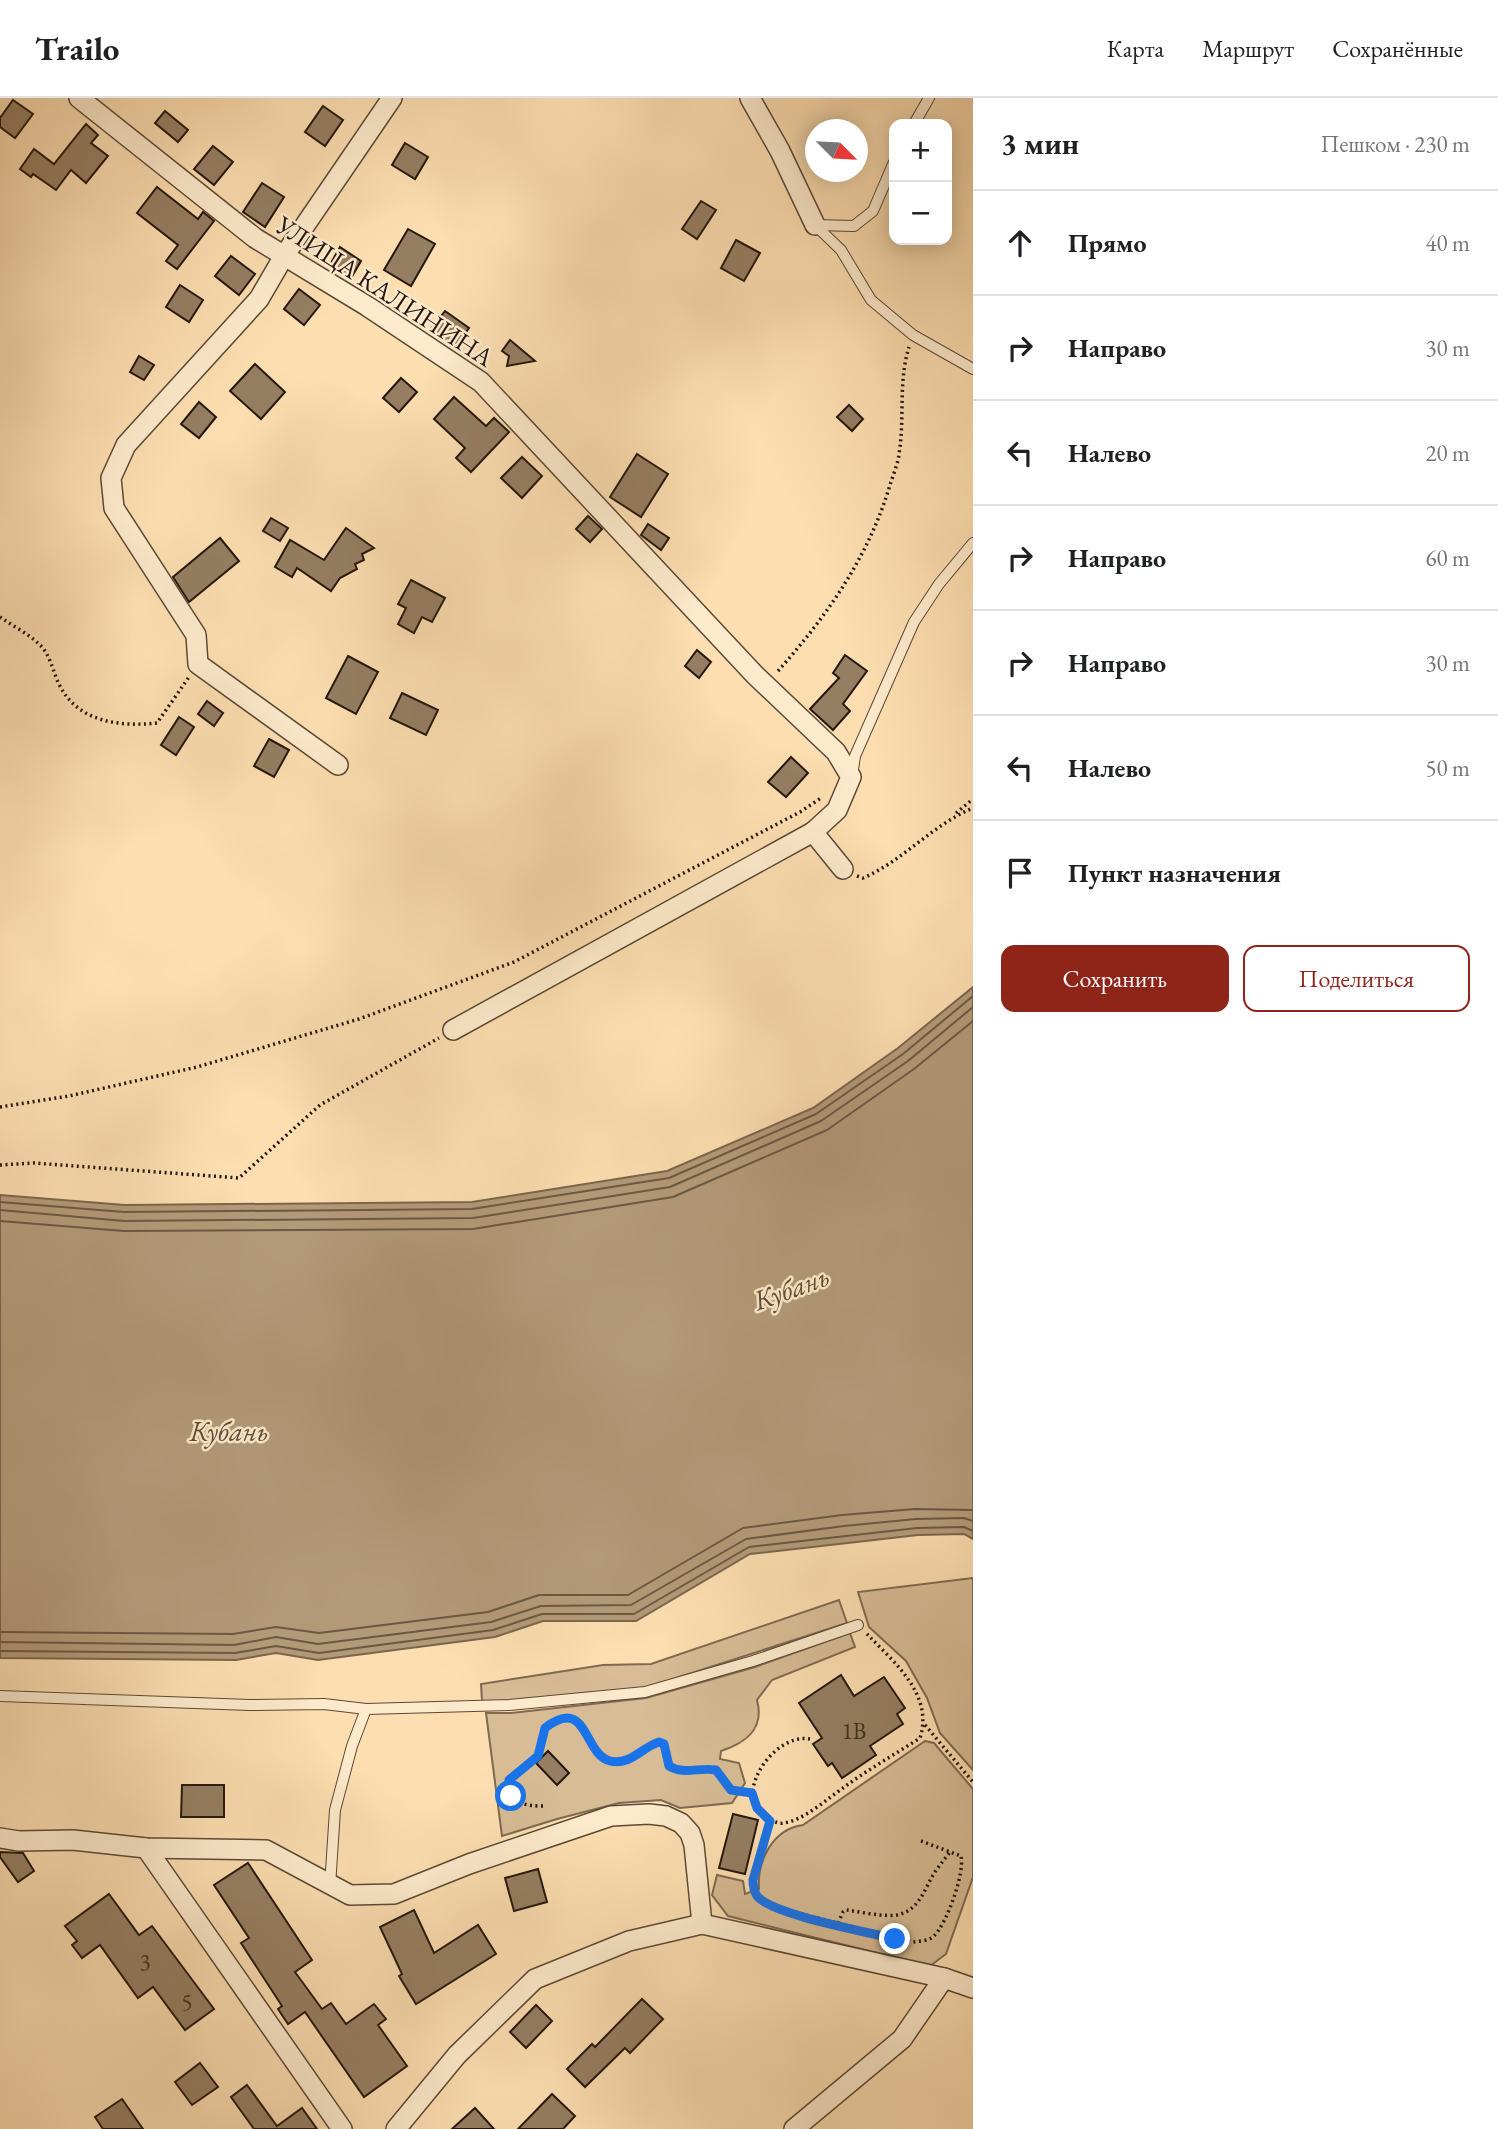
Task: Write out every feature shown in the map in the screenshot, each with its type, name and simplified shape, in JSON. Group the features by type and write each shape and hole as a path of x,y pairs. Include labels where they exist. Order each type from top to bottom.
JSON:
{"street":[{"name":"УЛИЦА КАЛИНИНА","path":"79,98 254,238 367,306 481,382 761,680 836,752 851,777"},
{"path":"338,765 198,664 196,635 114,508 111,478 126,445 259,299 284,256 392,98"},
{"path":"750,98 816,225"},
{"path":"453,1030 813,832 837,810 851,777"},
{"path":"813,832 843,869"},
{"path":"0,1838 19,1841 73,1840 146,1848 266,1850 350,1895 394,1894 469,1864 611,1816 666,1816 681,1823 690,1833 694,1845 702,1924"},
{"path":"146,1848 342,2129"},
{"path":"396,2129 457,2055 535,1979 629,1941 702,1924 944,1978 973,1988"},
{"path":"794,2129 902,2039 944,1978"}],"lane":[{"path":"917,119 929,98"},
{"path":"816,225 854,226 873,211 889,174"},
{"path":"816,225 841,250 871,300 914,335 973,369"},
{"path":"851,777 855,756 914,622 939,584 973,542"},
{"path":"0,1696 250,1705 324,1704 366,1709 509,1705 645,1692 753,1661 858,1625"},
{"path":"330,1886 335,1810 352,1746 366,1709"}],"path":[{"path":"761,680 815,630 856,568 881,516 899,454 904,364 914,335"},
{"path":"0,617 42,646 69,700 97,719 131,726 157,723 198,664"},
{"path":"0,1107 69,1096 197,1067 359,1019 514,962 800,812 851,777"},
{"path":"843,869 863,878 883,870 973,799"},
{"path":"952,817 973,808"},
{"path":"0,1165 34,1163 239,1178 320,1105 453,1030"},
{"path":"858,1625 901,1671 920,1699 925,1725 973,1782"},
{"path":"543,1806 526,1806 516,1801 511,1796 509,1780 538,1756 545,1728 563,1719 570,1719 581,1725 593,1747 610,1761 619,1762 633,1758 659,1742 664,1744 669,1766 675,1770 716,1770 731,1790 752,1793"},
{"path":"810,1739 795,1739 778,1748 757,1776 752,1793 757,1808 770,1821 783,1823 815,1809 843,1787 920,1738 925,1725"},
{"path":"770,1821 753,1880 753,1889 757,1896 774,1907 913,1941 928,1940 934,1936 956,1892 963,1863 961,1856 922,1842"},
{"path":"837,1924 846,1910 896,1915 905,1912 924,1895 933,1876 950,1852"}],"shaded area":[{"path":"973,1578 973,1770 940,1733 927,1698 906,1661 869,1627 858,1592"},
{"path":"839,1600 847,1623 642,1689 506,1702 482,1701 481,1684 603,1665 651,1664"},
{"path":"850,1633 855,1647 772,1680 757,1700 759,1710 756,1727 738,1744 721,1751 720,1759 739,1763 745,1783 732,1803 680,1808 661,1800 619,1803 502,1836 486,1713 511,1713 646,1698 755,1667"},
{"path":"925,1741 934,1743 973,1789 973,1877 946,1954 930,1966 728,1916 712,1895 717,1875 743,1881 745,1894 759,1889 764,1857 775,1839 792,1828 803,1825"}],"water":[{"name":"Кубань","path":"973,987 973,1539 964,1534 918,1535 750,1554 636,1621 543,1621 495,1637 318,1660 276,1653 236,1660 0,1658 0,1195 125,1205 472,1202 667,1171 813,1108 898,1048"}],"building":[{"path":"13,100 33,114 15,138 0,127 0,118"},
{"path":"323,106 343,120 325,146 305,132"},
{"path":"165,111 188,130 178,142 155,123"},
{"path":"86,124 98,135 91,143 108,156 86,183 71,170 56,190 33,174 31,177 20,169 34,149 54,164"},
{"path":"405,143 428,157 415,179 392,165"},
{"path":"213,146 233,162 214,185 194,169"},
{"path":"262,183 284,197 265,227 243,212"},
{"path":"157,187 198,219 203,212 214,221 177,269 166,261 178,245 137,213"},
{"path":"701,201 716,210 697,239 682,229"},
{"path":"408,229 435,244 411,286 384,270"},
{"path":"736,240 760,253 744,281 721,268"},
{"path":"340,247 361,261 351,278 330,265"},
{"path":"231,256 255,274 239,295 215,276"},
{"path":"180,285 203,300 189,322 166,307"},
{"path":"299,289 320,305 304,325 284,309"},
{"path":"445,311 469,328 455,347 431,329"},
{"path":"510,340 535,361 507,366 509,356 502,351"},
{"path":"139,356 154,365 144,380 130,372"},
{"path":"255,364 285,392 261,419 230,391"},
{"path":"401,378 417,392 399,412 383,398"},
{"path":"454,397 486,426 494,418 509,432 471,472 456,458 465,448 434,419"},
{"path":"199,402 216,417 199,438 181,424"},
{"path":"849,405 863,419 852,431 837,417"},
{"path":"637,454 668,474 641,517 610,497"},
{"path":"522,457 542,476 522,498 501,478"},
{"path":"588,516 602,529 590,542 576,529"},
{"path":"271,518 288,528 280,541 263,531"},
{"path":"648,524 669,538 661,550 641,535"},
{"path":"346,528 374,548 362,554 364,560 355,564 357,569 340,578 331,591 297,568 292,577 275,567 290,540 324,560"},
{"path":"220,538 239,561 189,602 173,577"},
{"path":"411,580 445,598 432,622 422,617 414,633 398,624 406,608 398,604"},
{"path":"697,650 711,662 699,678 685,666"},
{"path":"845,655 867,671 843,704 850,711 833,730 810,709 839,678 833,673"},
{"path":"348,656 378,672 356,714 326,698"},
{"path":"402,693 438,710 426,735 390,718"},
{"path":"207,701 223,713 214,726 198,714"},
{"path":"179,717 194,727 176,755 161,745"},
{"path":"269,739 289,750 274,777 254,766"},
{"path":"791,757 808,773 786,797 768,782"},
{"path":"841,1675 854,1696 884,1677 905,1708 897,1714 903,1724 870,1746 876,1755 842,1778 832,1763 828,1766 813,1744 822,1738 799,1703"},
{"path":"548,1751 569,1773 557,1785 536,1763"},
{"path":"182,1785 224,1785 224,1817 181,1817"},
{"path":"733,1814 758,1820 745,1874 719,1868"},
{"path":"0,1852 23,1853 34,1871 18,1882 0,1857"},
{"path":"248,1863 312,1960 295,1972 322,2009 331,2003 346,2024 374,2004 386,2019 378,2025 407,2066 364,2097 305,2012 288,2024 278,2009 282,2006 241,1943 249,1938 214,1885"},
{"path":"538,1869 547,1902 514,1911 505,1878"},
{"path":"109,1894 139,1935 152,1926 214,2009 185,2030 153,1987 138,1998 100,1945 82,1958 72,1945 77,1941 65,1926"},
{"path":"414,1910 434,1953 478,1925 496,1954 416,2004 399,1976 402,1974 380,1927"},
{"path":"642,1999 663,2019 630,2053 625,2048 585,2087 567,2069 592,2044 595,2047"},
{"path":"536,2005 552,2021 526,2048 510,2032"},
{"path":"200,2063 218,2087 192,2105 175,2082"},
{"path":"247,2085 277,2126 302,2108 317,2129 254,2129 231,2097"},
{"path":"552,2094 575,2116 563,2129 518,2129"},
{"path":"122,2099 143,2129 103,2129 95,2117"},
{"path":"475,2108 494,2129 452,2129"}],"route":[{"path":"511,1796 509,1780 538,1756 545,1728 552,1723 570,1719 581,1725 593,1747 610,1761 619,1762 633,1758 659,1742 664,1744 669,1766 675,1770 716,1770 731,1790 752,1793 757,1808 770,1821 753,1880 753,1889 764,1902 797,1914 895,1939"}]}
